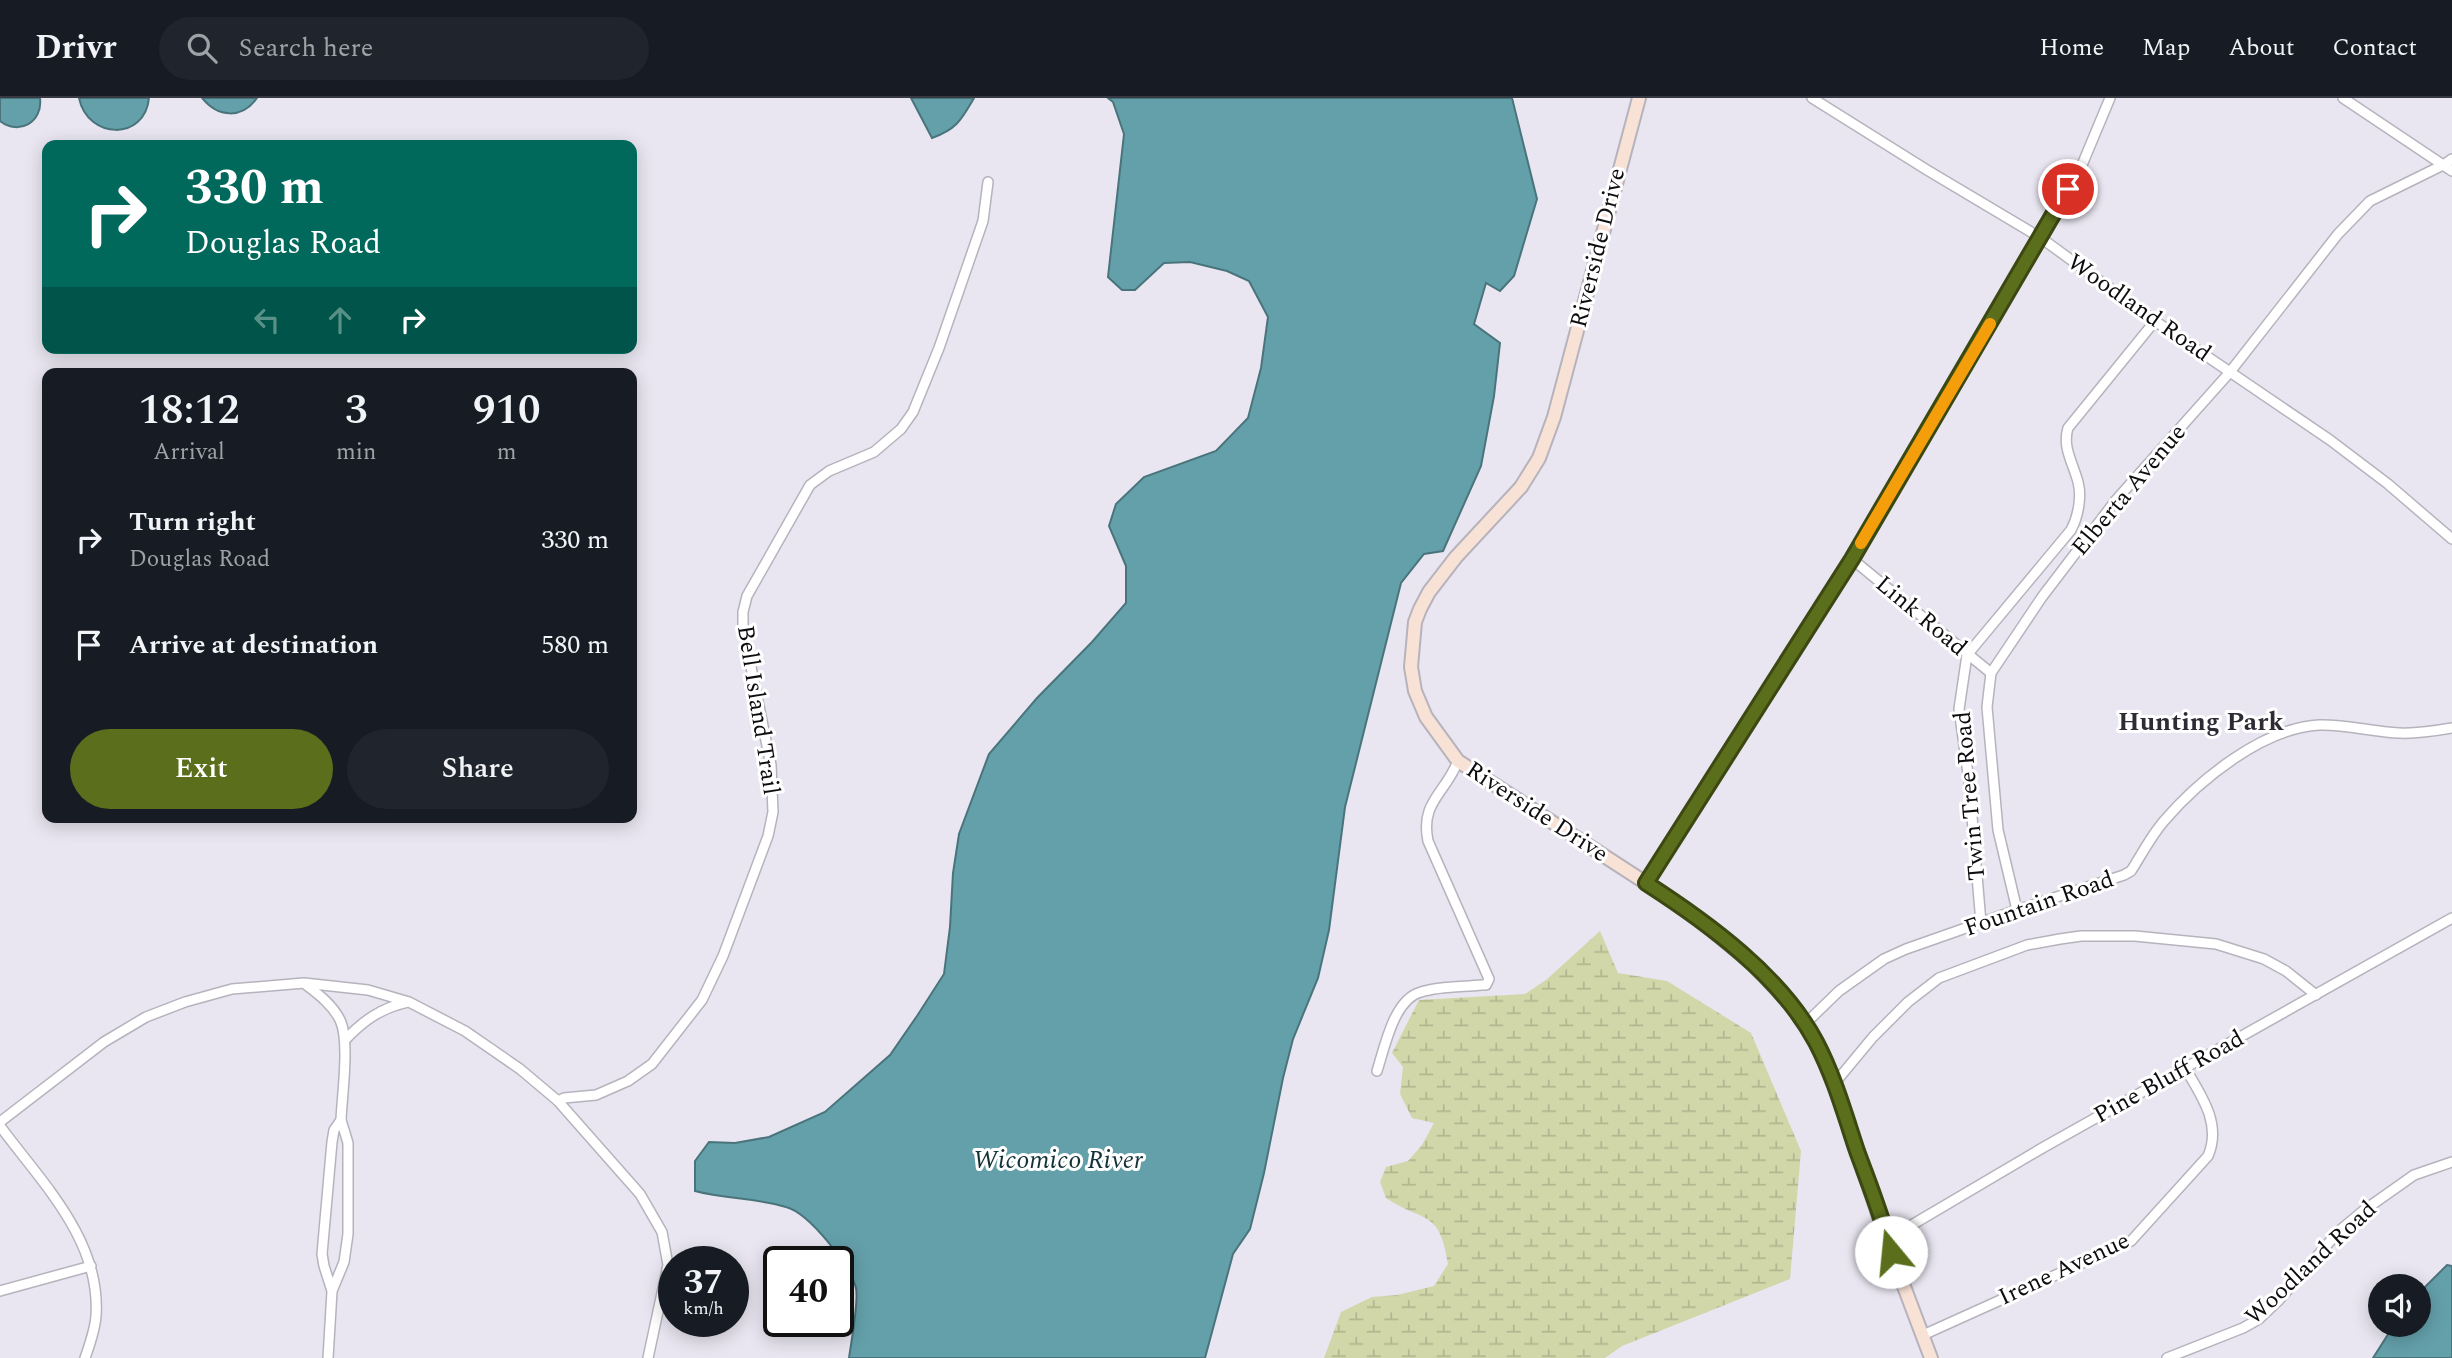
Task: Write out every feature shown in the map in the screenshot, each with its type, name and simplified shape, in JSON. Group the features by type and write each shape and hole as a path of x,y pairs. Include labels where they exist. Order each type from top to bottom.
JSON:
{"street":[{"name":"Riverside Drive","path":"1639,98 1621,157 1554,416 1539,458 1521,487 1456,557 1429,592 1415,622 1411,667 1415,691 1426,717 1458,761 1686,909 1754,965 1805,1024 1817,1044 1833,1084 1931,1358"},
{"name":"Woodland Road","path":"1812,98 2041,238 2155,321 2330,440 2388,484 2452,539"},
{"path":"1646,883 1852,559 2041,238 2081,164 2110,98"},
{"path":"2343,98 2450,164"},
{"name":"Elberta Avenue","path":"1991,673 2042,597 2116,500 2230,372 2338,234 2370,201 2450,164"},
{"name":"Bell Island Trail","path":"558,1101 596,1095 628,1081 652,1064 702,1000 723,956 768,836 773,811 771,765 743,628 747,596 810,485 829,471 874,452 901,429 913,412 984,221 988,183"},
{"path":"1967,655 2071,530 2076,520 2079,492 2068,455 2068,428 2155,321"},
{"name":"Link Road","path":"1852,559 1991,673"},
{"name":"Twin Tree Road","path":"1967,655 1959,709 1970,794 1981,923"},
{"path":"1991,673 1988,719 1998,830 2017,910"},
{"name":"Fountain Road","path":"1805,1024 1839,991 1884,959 2132,871 2162,823 2199,784 2251,749 2281,733 2319,725 2398,733 2452,728"},
{"path":"1377,1071 1390,1031 1404,1001 1422,991 1482,985 1488,982 1488,976 1428,841 1425,827 1426,813 1458,761"},
{"name":"Pine Bluff Road","path":"1888,1239 2452,918"},
{"path":"1833,1084 1873,1037 1908,1002 1939,978 2028,945 2060,939 2081,936 2135,936 2216,944 2264,959 2286,971 2316,995"},
{"path":"85,1358 96,1316 95,1290 90,1266 76,1230 0,1124 104,1042 146,1017 185,1002 232,989 304,983 368,990 409,1002 465,1031 520,1069 558,1101 640,1194 662,1232 668,1265 648,1358"},
{"path":"304,983 327,1001 340,1020 345,1040 341,1119 348,1143 348,1234 344,1262 332,1291 328,1358"},
{"path":"345,1040 363,1020 388,1006 409,1002"},
{"name":"Irene Avenue","path":"1923,1335 2131,1241 2151,1221 2201,1165 2212,1148 2209,1111 2185,1068"},
{"path":"332,1291 323,1254 332,1142 334,1130 341,1119"},
{"name":"Woodland Road","path":"2167,1358 2259,1319 2356,1216 2414,1175 2452,1161"},
{"path":"0,1291 90,1266"}],"green space":[{"path":"1600,931 1618,973 1667,981 1751,1033 1801,1151 1790,1279 1622,1346 1605,1358 1324,1358 1341,1312 1372,1297 1397,1295 1434,1286 1448,1264 1445,1246 1435,1226 1386,1198 1380,1182 1386,1167 1408,1161 1422,1145 1434,1123 1412,1118 1400,1094 1403,1067 1392,1053 1419,1000 1525,994 1546,980"}],"water":[{"path":"0,98 40,98 38,114 34,120 22,127 7,125 0,121"},
{"path":"79,98 149,98 145,112 138,122 116,130 93,122 84,112"},
{"path":"202,98 257,98 244,110 230,113 215,109"},
{"path":"911,98 974,98 958,123 932,138"},
{"name":"Wicomico River","path":"1108,98 1512,98 1537,199 1514,276 1500,291 1486,283 1474,324 1500,343 1494,396 1481,466 1443,551 1424,554 1401,583 1345,807 1329,930 1318,978 1293,1039 1250,1229 1233,1254 1205,1358 849,1358 854,1337 857,1294 854,1283 854,1246 831,1246 806,1219 786,1207 695,1191 695,1161 709,1142 735,1143 769,1137 825,1112 890,1055 944,974 959,834 989,754 1126,603 1126,566 1109,526 1116,504 1144,477 1216,451 1248,418 1261,368 1268,317 1249,281 1227,271 1190,262 1164,263 1135,290 1122,290 1108,277 1124,134 1113,102"},
{"path":"2447,1265 2452,1266 2452,1358 2373,1358 2386,1337 2431,1337 2431,1281"}],"slow traffic":[{"path":"1861,543 1990,324"}],"district":[{"name":"Hunting Park","path":"2201,722"}],"route":[{"path":"1891,1252 1833,1084 1817,1044 1805,1024 1754,965 1686,909 1646,883 1852,559 2068,189"}]}
